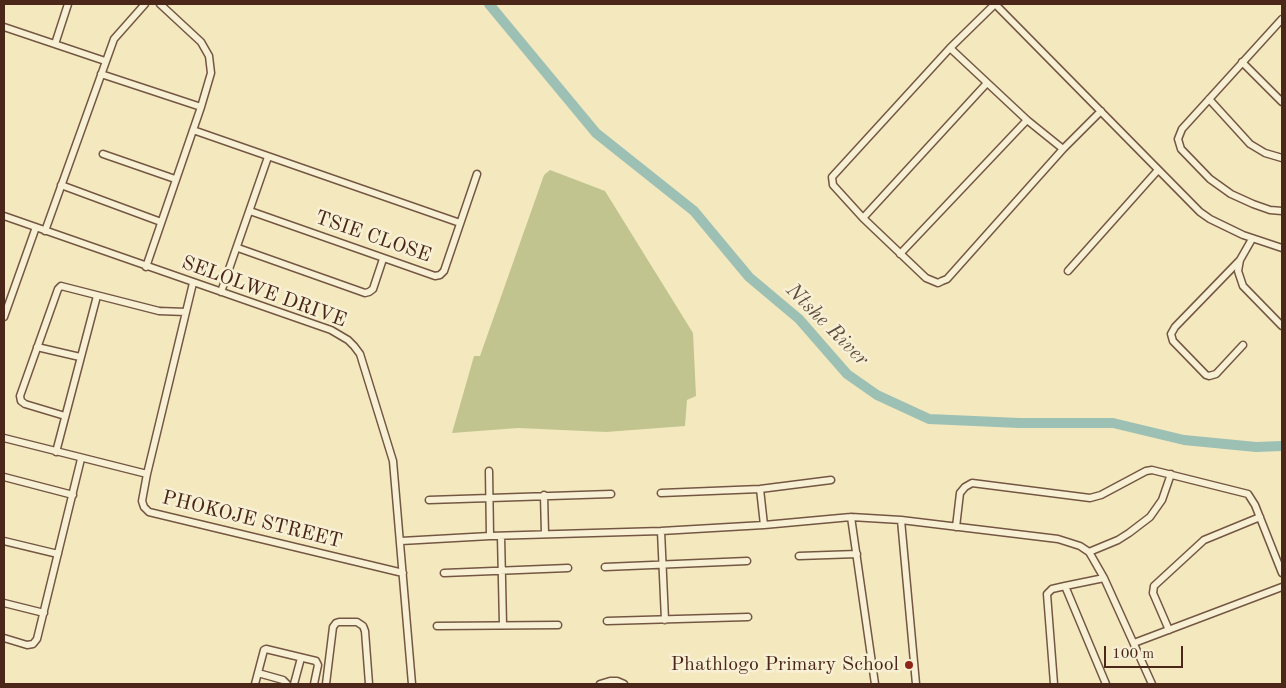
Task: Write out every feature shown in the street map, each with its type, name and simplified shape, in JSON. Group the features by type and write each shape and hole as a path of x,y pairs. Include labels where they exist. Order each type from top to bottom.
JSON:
{"street":[{"path":"55,44 68,4"},
{"path":"45,231 115,37 145,4"},
{"path":"146,266 202,107 212,73 209,56 201,42 160,4"},
{"path":"1101,111 1063,149 947,279 938,283 931,281 900,254 862,218 833,185 832,177 950,48 995,4 1101,111 1158,170 1200,212 1252,239 1282,247"},
{"path":"1282,19 1280,27 1242,62 1182,130 1178,139 1180,149 1210,179 1231,194 1270,210 1282,211"},
{"path":"4,27 106,61"},
{"path":"950,48 1027,120 1063,149"},
{"path":"1242,62 1282,102"},
{"path":"101,74 202,107"},
{"path":"862,218 987,83"},
{"path":"1209,99 1250,144 1266,153 1282,158"},
{"path":"900,254 1027,120"},
{"path":"193,130 460,223"},
{"path":"103,154 176,178"},
{"path":"221,292 238,248 268,157"},
{"path":"1068,271 1158,170"},
{"name":"TSIE CLOSE","path":"250,211 435,276 444,271 477,174"},
{"path":"61,185 161,222"},
{"name":"SELOLWE DRIVE","path":"4,216 332,330 354,346 360,354 393,461 412,684"},
{"path":"4,316 7,296 36,227"},
{"path":"1243,345 1216,374 1209,376 1171,337 1172,330 1240,260 1252,239"},
{"path":"238,248 365,292 373,289 383,259"},
{"path":"1240,260 1238,271 1244,286 1282,326"},
{"name":"PHOKOJE STREET","path":"194,283 147,474 142,501 144,507 149,512 403,572"},
{"path":"65,416 25,404 21,401 20,396 58,289 61,286 159,311 186,312"},
{"path":"56,452 97,296"},
{"path":"37,347 80,357"},
{"path":"4,438 81,459 147,474"},
{"path":"4,638 27,645 33,644 37,640 81,459"},
{"path":"956,527 960,493 964,487 972,483 1090,498 1100,495 1146,471 1152,470 1248,494 1254,501 1282,571"},
{"path":"489,471 490,536"},
{"path":"1088,552 1129,534 1150,517 1162,500 1171,474"},
{"path":"4,477 73,495"},
{"path":"661,493 760,488 831,480"},
{"path":"760,488 764,525"},
{"path":"428,500 611,494"},
{"path":"544,495 545,534"},
{"path":"401,541 490,536 661,531 764,525 851,517 901,520 1058,539 1080,546 1088,552 1104,578 1152,684"},
{"path":"851,517 875,684"},
{"path":"1169,630 1153,593 1154,586 1204,540 1260,517"},
{"path":"901,520 916,684"},
{"path":"661,531 665,620"},
{"path":"501,536 503,626"},
{"path":"4,541 58,554"},
{"path":"799,556 857,554"},
{"path":"605,567 747,561"},
{"path":"444,572 568,568"},
{"path":"1054,684 1047,596 1050,591 1065,586 1104,578"},
{"path":"1065,586 1106,684"},
{"path":"1134,643 1282,587"},
{"path":"4,603 44,613"},
{"path":"607,621 748,616"},
{"path":"326,684 336,623 357,622 363,626 365,631 369,684"},
{"path":"437,626 558,625"},
{"path":"255,684 265,649 318,663 314,684"},
{"path":"294,684 300,658"},
{"path":"258,673 283,680 287,684"},
{"path":"600,684 617,681 624,684"}],"green space":[{"path":"550,170 605,191 693,333 696,396 687,400 685,426 606,432 518,428 452,433 474,356 480,356 544,175"}],"waterway":[{"name":"Ntshe River","path":"489,4 596,133 694,211 749,277 799,319 847,374 877,395 929,419 1019,423 1113,423 1184,440 1256,447 1282,446"}],"place":[{"name":"Phathlogo Primary School","path":"909,665"}]}
